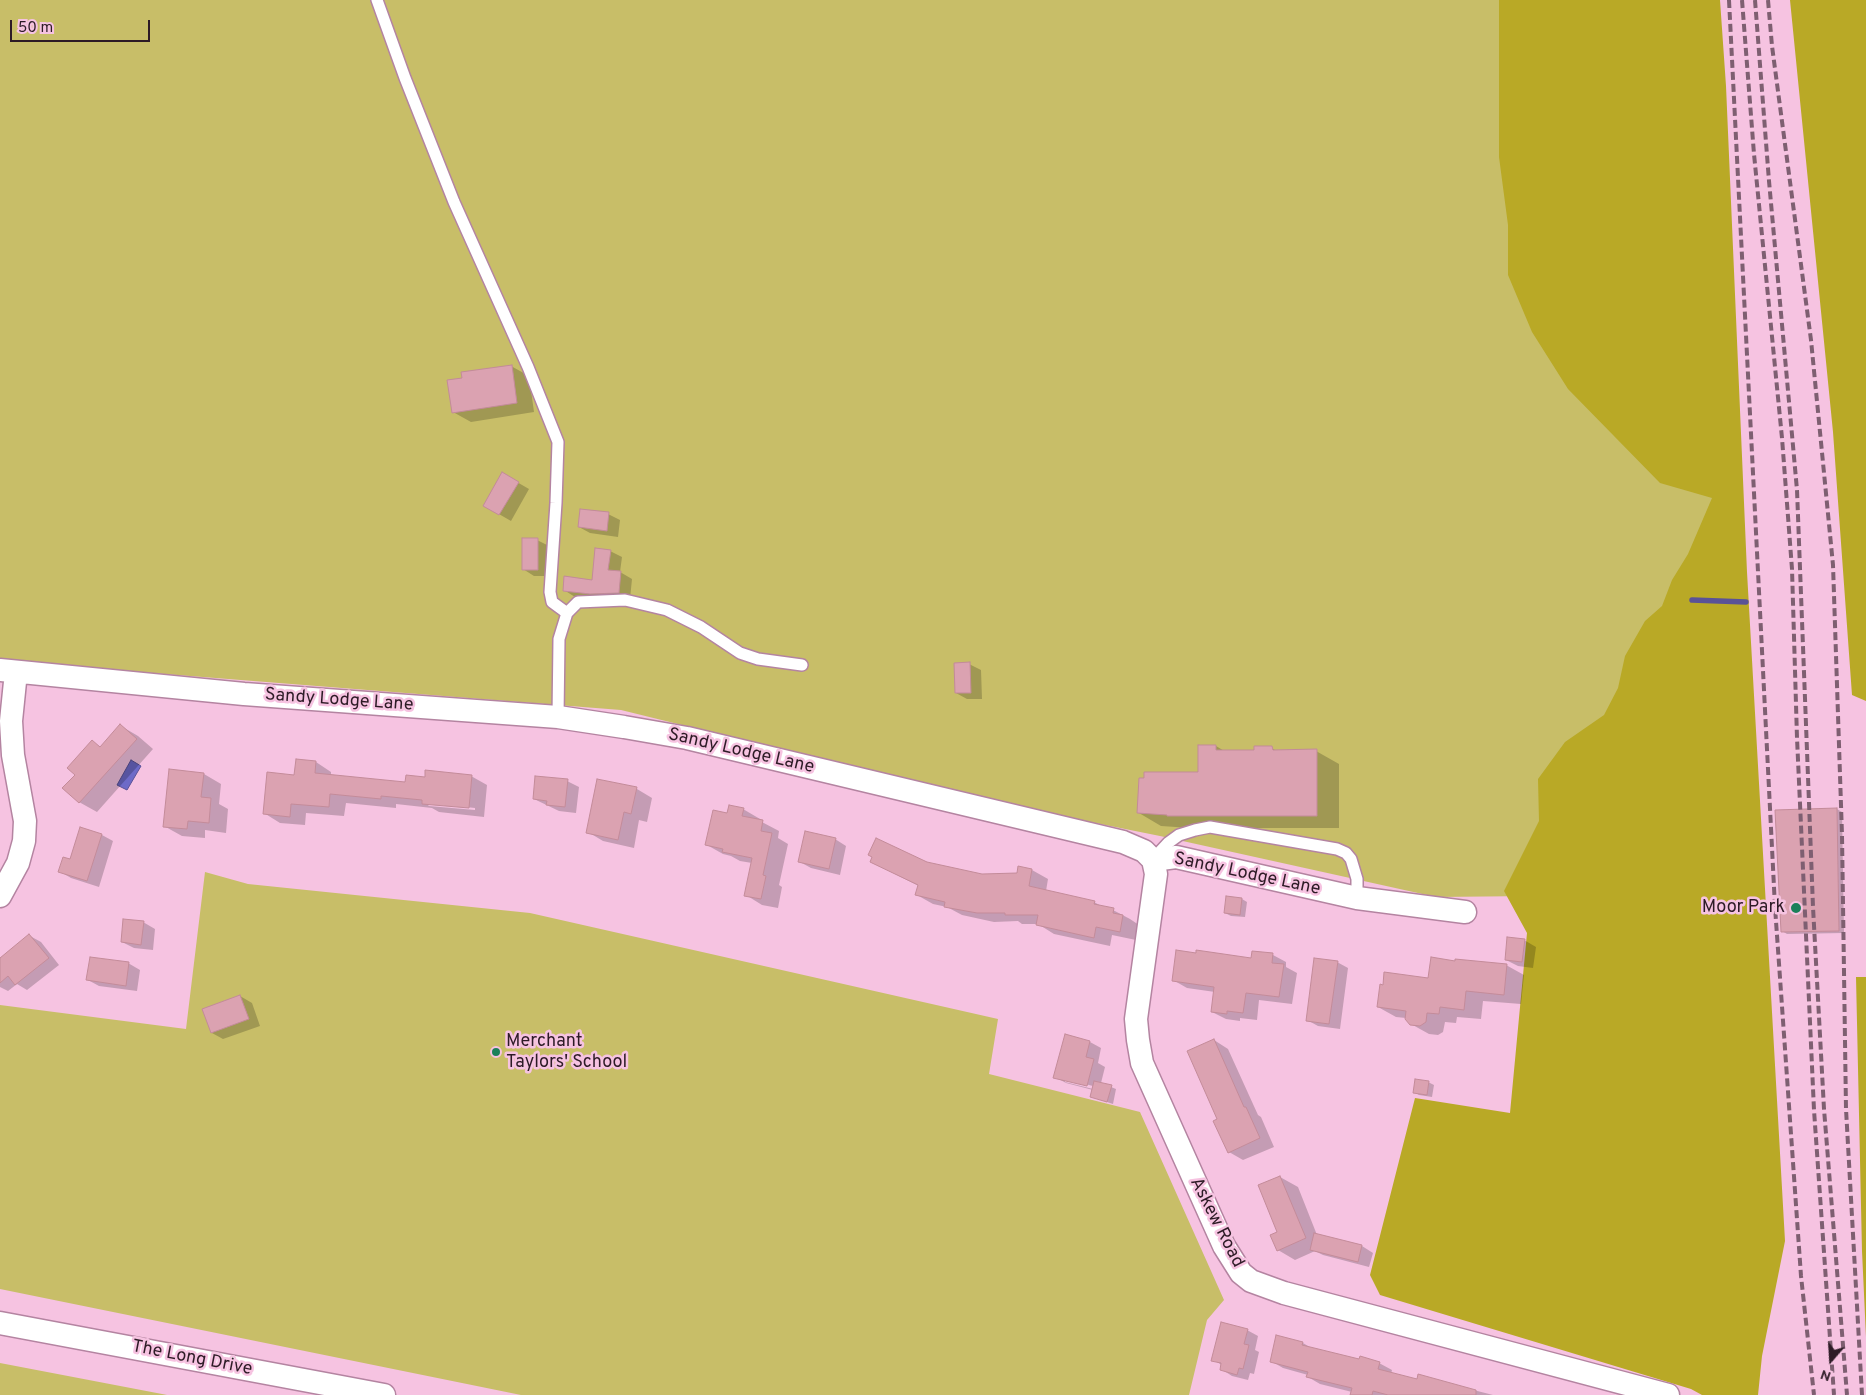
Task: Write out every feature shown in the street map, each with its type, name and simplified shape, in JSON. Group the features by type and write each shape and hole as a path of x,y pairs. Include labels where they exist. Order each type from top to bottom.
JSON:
{"street":[{"name":"Sandy Lodge Lane","path":"8,671 244,694 558,717 687,738 1113,840 1144,851 1153,860 1176,857 1357,898 1465,912"},
{"path":"0,896 18,863 24,842 26,821 13,755 8,671"},
{"name":"Askew Road","path":"1153,860 1156,874 1136,1018 1142,1062 1224,1246 1241,1273 1252,1281 1284,1293 1668,1395"},
{"name":"The Long Drive","path":"0,1323 384,1395"}],"lane":[{"path":"377,0 404,78 454,202 528,367 558,442 550,592 552,602 567,613"},
{"path":"558,717 559,639 567,613 578,602 625,600 652,605 667,610 701,627 740,653 758,659 802,665"},
{"path":"1153,860 1168,843 1179,835 1210,827 1337,849 1346,853 1351,859 1357,879 1357,898"}],"shaded area":[{"path":"0,0 1668,0 1712,497 1732,894 1436,897 1160,836 1011,806 621,710 0,661"},
{"path":"1499,0 1720,0 1726,86 1747,572 1785,1241 1762,1356 1758,1395 1702,1395 1691,1389 1380,1295 1370,1275 1415,1098 1510,1113 1527,933 1504,891 1539,821 1538,779 1565,742 1604,715 1618,688 1625,656 1645,621 1662,606 1672,580 1688,554 1712,498 1660,483 1568,389 1532,332 1508,275 1508,225 1499,157"},
{"path":"1790,0 1866,0 1866,701 1852,695 1833,432"},
{"path":"131,760 141,766 127,790 117,785"},
{"name":"Merchant Taylors' School","path":"205,872 248,884 530,913 998,1019 989,1074 1140,1112 1224,1300 1207,1320 1189,1395 521,1395 0,1289 0,1005 186,1029"},
{"path":"1856,977 1866,977 1866,1337 1862,1251"},
{"path":"0,1363 162,1394 167,1395 0,1395"}],"building":[{"path":"512,365 517,403 452,413 447,380 462,378 461,372"},
{"path":"502,472 519,482 499,515 483,506"},
{"path":"580,509 609,512 607,531 578,527"},
{"path":"522,538 538,538 538,570 522,570"},
{"path":"595,548 611,550 608,570 621,571 619,593 590,594 563,591 564,576 592,580"},
{"path":"970,662 971,693 955,693 954,663"},
{"path":"120,724 137,739 79,803 62,788 75,775 67,768 92,740 100,747"},
{"path":"1198,745 1216,745 1216,750 1254,750 1254,746 1272,746 1273,750 1317,749 1317,816 1167,816 1137,813 1139,778 1144,778 1144,772 1198,772"},
{"path":"296,759 316,761 315,773 405,782 406,775 425,777 425,770 472,775 469,808 422,804 422,800 381,796 381,799 330,794 329,807 291,804 290,817 263,814 267,772 294,775"},
{"path":"169,769 204,773 201,797 211,798 209,823 188,821 187,829 163,827"},
{"path":"535,776 568,779 565,807 546,805 547,801 533,799"},
{"path":"597,779 637,787 631,814 624,812 618,840 586,833"},
{"path":"729,805 744,808 742,816 763,820 761,831 772,833 763,875 766,876 761,899 744,896 752,858 722,852 723,849 705,845 713,810 727,813"},
{"path":"1837,808 1839,931 1781,932 1775,810"},
{"path":"80,827 102,834 87,881 58,872 63,857 70,859"},
{"path":"805,831 836,838 829,869 798,862"},
{"path":"876,838 927,862 982,874 1017,873 1018,866 1032,869 1029,886 1095,901 1094,904 1114,908 1113,913 1123,915 1120,932 1096,927 1094,938 1036,925 1038,915 977,913 944,907 945,902 915,895 918,885 870,862 872,857 868,855"},
{"path":"1226,896 1242,898 1240,915 1224,913"},
{"path":"123,919 144,921 141,945 121,942"},
{"path":"29,934 49,958 15,985 8,976 0,983 0,958"},
{"path":"1507,937 1525,939 1522,962 1505,960"},
{"path":"1176,950 1196,953 1196,950 1251,958 1252,951 1273,953 1272,963 1284,964 1279,997 1246,993 1243,1013 1211,1012 1214,987 1172,981"},
{"path":"90,957 129,962 126,986 86,980"},
{"path":"1431,957 1455,961 1455,959 1507,964 1504,995 1466,991 1464,1010 1440,1007 1439,1014 1427,1013 1426,1022 1420,1026 1410,1025 1405,1019 1406,1011 1377,1007 1380,984 1383,985 1384,972 1428,978"},
{"path":"1314,958 1338,961 1329,1024 1306,1021"},
{"path":"240,995 249,1019 211,1033 202,1009"},
{"path":"1065,1034 1090,1041 1086,1057 1094,1059 1087,1086 1053,1078"},
{"path":"1214,1039 1260,1138 1228,1153 1213,1121 1217,1119 1187,1051"},
{"path":"1415,1079 1429,1081 1427,1095 1413,1093"},
{"path":"1094,1081 1112,1085 1107,1102 1090,1097"},
{"path":"1280,1176 1306,1238 1277,1251 1270,1235 1277,1232 1258,1185"},
{"path":"1314,1233 1362,1245 1358,1262 1310,1250"},
{"path":"1221,1322 1248,1329 1244,1344 1249,1345 1243,1369 1239,1368 1237,1375 1220,1370 1221,1363 1211,1361"},
{"path":"1276,1335 1303,1342 1302,1345 1359,1359 1360,1356 1380,1362 1378,1369 1417,1379 1418,1374 1476,1390 1476,1395 1388,1395 1373,1391 1372,1395 1350,1395 1352,1388 1306,1377 1308,1372 1270,1362"}],"waterway":[{"path":"1692,600 1746,602"}],"railway":[{"path":"1729,0 1775,907 1801,1276 1814,1395"},
{"path":"1742,0 1754,154 1782,438 1792,569 1797,738 1814,1110 1834,1395"},
{"path":"1755,0 1769,181 1797,490 1813,907 1824,1109 1847,1395"},
{"path":"1768,0 1772,46 1811,340 1833,565 1842,835 1846,1109 1862,1395"}],"place":[{"name":"Moor Park","path":"1796,908"},
{"name":"Merchant Taylors' School","path":"496,1052"}]}
